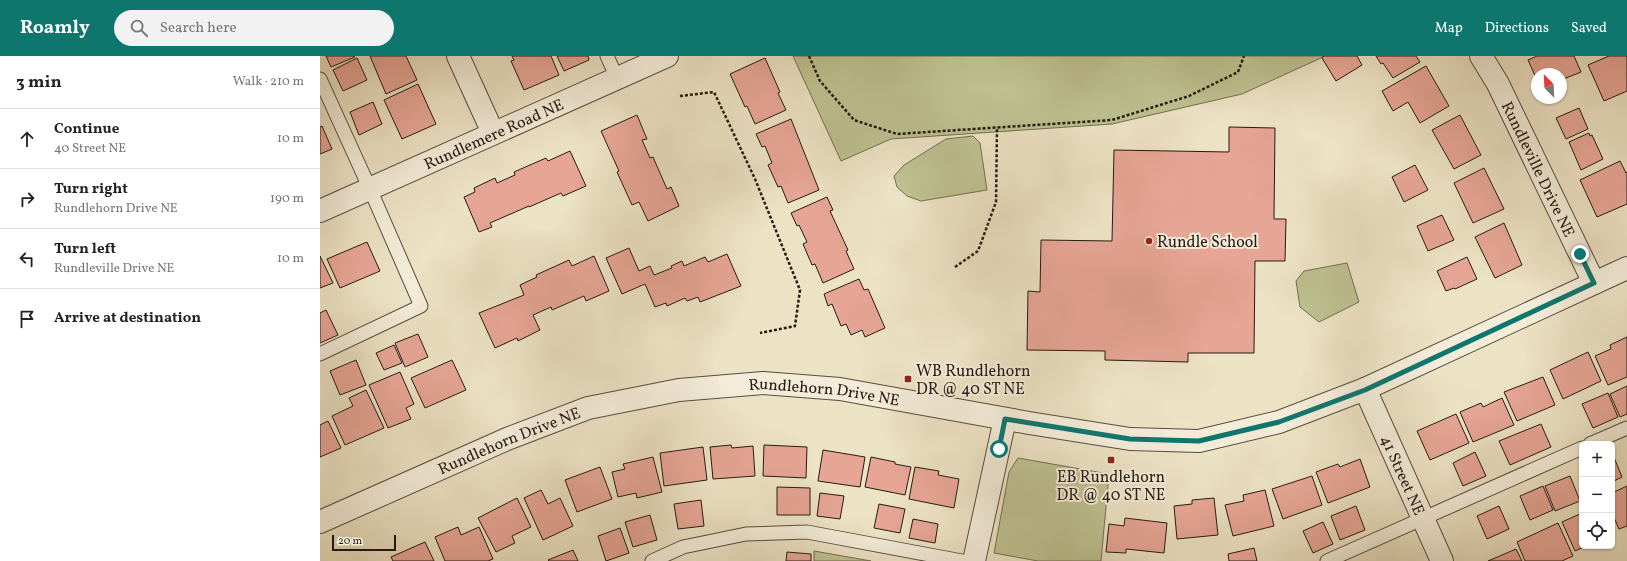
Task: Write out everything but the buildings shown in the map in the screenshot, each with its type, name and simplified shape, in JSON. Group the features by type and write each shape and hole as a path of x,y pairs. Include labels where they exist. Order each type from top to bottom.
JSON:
{"street":[{"path":"458,56 493,133"},
{"name":"Rundlemere Road NE","path":"320,211 668,56"},
{"name":"Rundleville Drive NE","path":"1481,56 1498,84 1594,283"},
{"name":"Rundlehorn Drive NE","path":"320,522 507,439 581,411 679,390 763,383 840,389 1005,419 1130,439 1199,441 1279,422 1365,390 1627,268"},
{"name":"41 Street NE","path":"1365,390 1442,561"},
{"path":"974,561 1005,419"}],"lane":[{"path":"607,56 617,78"},
{"path":"320,79 421,306 320,354"},
{"path":"1597,441 1627,428"},
{"path":"1327,561 1579,449"},
{"path":"652,561 683,547 746,534 807,532 962,561"}],"path":[{"path":"809,56 820,81 854,120 897,134 1112,120 1189,96 1238,72 1244,56"},
{"path":"680,96 714,92 755,179 800,290 795,326 760,333"},
{"path":"955,267 978,251 996,202 997,128"}],"green space":[{"path":"793,56 1323,57 1242,94 1112,124 891,139 841,161"},
{"path":"973,136 980,143 987,190 921,201 907,196 897,187 894,176 904,165 946,139"},
{"path":"1347,263 1359,302 1319,322 1300,307 1296,281 1304,271"},
{"path":"1018,458 1109,474 1101,561 1038,561 994,553 1009,472"},
{"path":"814,551 871,561 814,561"}],"place":[{"name":"Rundle School","path":"1149,241"},
{"name":"WB Rundlehorn DR @ 40 ST NE","path":"908,379"},
{"name":"EB Rundlehorn DR @ 40 ST NE","path":"1111,460"}],"route":[{"path":"999,449 1005,419 1130,439 1199,441 1279,422 1365,390 1594,283 1580,254"}]}
